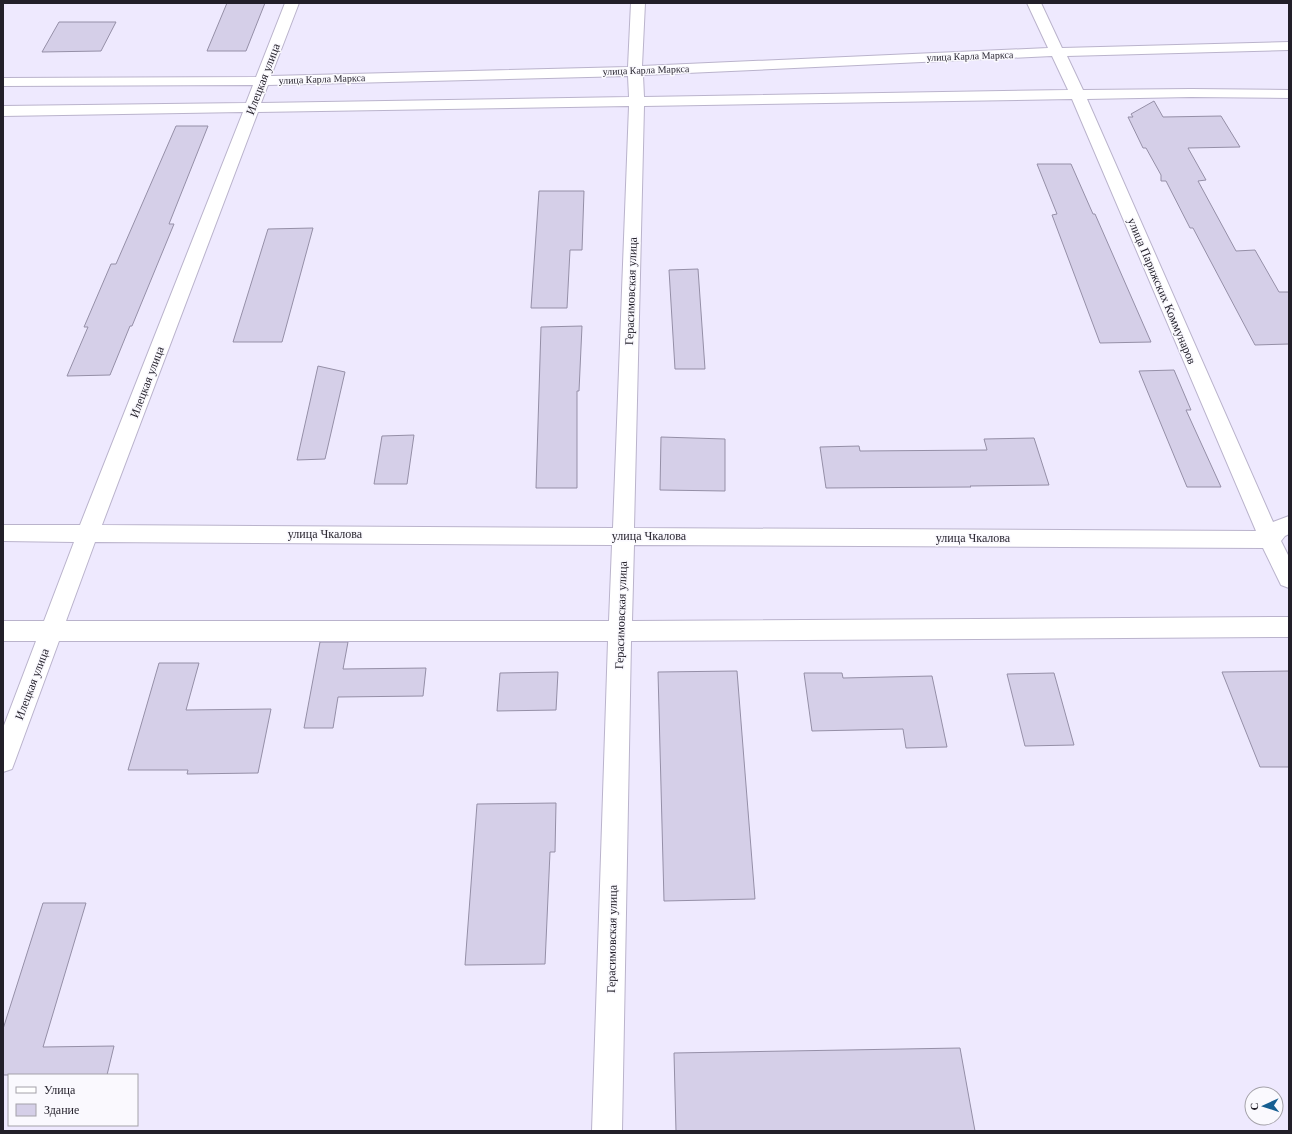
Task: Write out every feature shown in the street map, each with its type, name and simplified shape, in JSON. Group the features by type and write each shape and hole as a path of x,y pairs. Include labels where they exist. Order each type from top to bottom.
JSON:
{"street":[{"name":"Илецкая улица","path":"3,761 88,533 292,3"},
{"name":"Герасимовская улица","path":"607,1131 620,632 637,101 635,71 638,3"},
{"name":"улица Парижских Коммунаров","path":"1034,3 1078,96 1270,540 1289,579"},
{"name":"улица Карла Маркса","path":"3,82 262,81 635,71 1057,52 1289,46"},
{"path":"3,111 1078,96 1191,93 1289,94"},
{"path":"1270,540 1277,530 1289,524"},
{"name":"улица Чкалова","path":"3,533 1270,540"},
{"path":"3,631 620,632 1289,627"}],"building":[{"path":"227,3 265,3 246,51 207,51"},
{"path":"59,22 116,22 101,51 42,52"},
{"path":"1154,101 1163,117 1221,116 1240,147 1188,148 1206,180 1198,181 1236,251 1255,250 1279,292 1289,292 1289,344 1255,345 1193,228 1190,228 1166,181 1161,181 1161,175 1146,148 1143,148 1128,117 1133,117 1131,114"},
{"path":"176,126 208,126 169,224 174,224 132,326 130,326 110,375 67,376 88,327 84,327 111,264 116,264"},
{"path":"1037,164 1071,164 1093,214 1095,214 1151,342 1100,343 1052,215 1057,214"},
{"path":"539,191 584,191 582,250 570,250 567,308 531,308"},
{"path":"313,228 282,342 233,342 268,229"},
{"path":"698,269 705,369 675,369 669,270"},
{"path":"582,326 579,391 577,391 577,488 536,488 541,327"},
{"path":"318,366 345,372 325,459 297,460"},
{"path":"1174,370 1191,410 1186,410 1221,487 1187,487 1139,371"},
{"path":"414,435 407,484 374,484 382,436"},
{"path":"661,437 725,439 725,491 660,490"},
{"path":"1034,438 1049,485 826,488 820,447 859,446 860,451 987,450 984,439"},
{"path":"320,642 348,642 343,669 426,668 423,696 338,697 333,728 304,728"},
{"path":"159,663 199,663 186,710 271,709 258,773 187,774 188,770 128,770"},
{"path":"737,671 755,899 664,901 658,672"},
{"path":"1289,671 1289,767 1260,767 1222,672"},
{"path":"558,672 556,710 497,711 500,673"},
{"path":"804,673 842,673 843,678 932,676 947,747 906,748 903,729 812,731"},
{"path":"1054,673 1074,745 1025,746 1007,674"},
{"path":"556,803 555,852 550,852 545,964 465,965 477,804"},
{"path":"43,903 86,903 43,1047 114,1046 107,1074 3,1075 3,1029"},
{"path":"960,1048 975,1131 676,1131 674,1053"}]}
